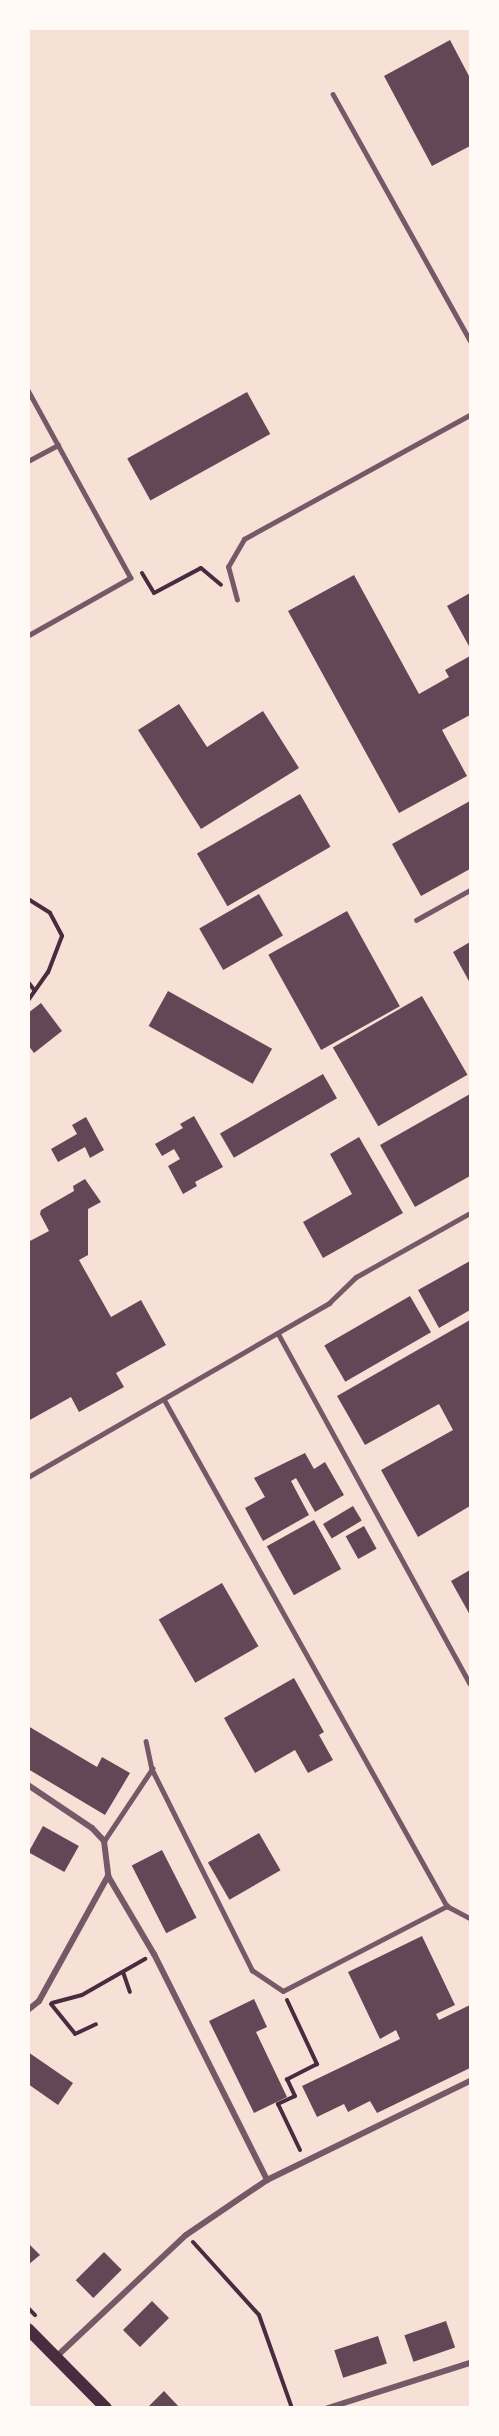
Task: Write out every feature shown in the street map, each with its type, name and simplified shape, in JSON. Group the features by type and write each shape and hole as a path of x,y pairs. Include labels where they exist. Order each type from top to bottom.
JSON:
{"main road":[{"path":"28,2329 106,2408"}],"street":[{"path":"28,1785 92,1828 104,1842 108,1876 154,1954 267,2180"},
{"path":"28,2010 39,2001 108,1876"},
{"path":"56,2357 186,2235 267,2180 471,2081"},
{"path":"328,2408 471,2363"}],"lane":[{"path":"333,94 471,340"},
{"path":"28,390 131,579 28,636"},
{"path":"237,600 228,567 244,539 471,415"},
{"path":"28,461 58,445"},
{"path":"416,920 471,890"},
{"path":"28,1477 329,1303 356,1277 471,1213"},
{"path":"278,1333 471,1683"},
{"path":"164,1399 447,1906 471,1918"},
{"path":"146,1741 152,1769 252,1970 282,1991 447,1906"},
{"path":"104,1842 152,1769"}],"path":[{"path":"131,579 142,573 154,593 201,568 237,600"},
{"path":"28,899 50,913 62,936 48,972 28,1001"},
{"path":"28,982 35,991"},
{"path":"39,2001 51,2004 82,1995 154,1954"},
{"path":"123,1972 130,1992"},
{"path":"282,1991 317,2064 287,2079 295,2096 278,2104 301,2152 292,2159"},
{"path":"51,2004 75,2034 96,2024"},
{"path":"186,2235 259,2315 292,2408"}],"building":[{"path":"450,40 470,78 470,146 432,166 384,76"},
{"path":"247,392 270,434 150,500 127,458"},
{"path":"354,575 419,694 449,677 445,670 470,656 470,715 442,730 467,776 399,813 288,611"},
{"path":"470,593 470,648 447,606"},
{"path":"179,704 207,747 263,711 299,768 201,829 138,730"},
{"path":"300,794 330,847 227,906 197,854"},
{"path":"470,801 470,869 421,896 392,844"},
{"path":"259,894 283,936 223,970 199,928"},
{"path":"347,911 400,1006 321,1050 268,955"},
{"path":"470,942 470,983 453,952"},
{"path":"168,991 272,1049 253,1084 149,1026"},
{"path":"422,996 468,1075 378,1126 333,1048"},
{"path":"41,1003 62,1031 34,1053 28,1045 28,1013"},
{"path":"323,1074 337,1098 234,1158 220,1134"},
{"path":"470,1094 470,1176 415,1207 380,1145"},
{"path":"194,1116 223,1167 195,1182 197,1186 183,1194 168,1166 180,1159 174,1149 162,1156 155,1144 183,1128 180,1124"},
{"path":"86,1117 104,1150 90,1158 85,1147 58,1162 51,1149 77,1134 72,1125"},
{"path":"359,1137 403,1213 323,1258 303,1222 352,1194 330,1154"},
{"path":"85,1179 101,1202 88,1209 88,1255 79,1260 111,1317 141,1300 166,1345 116,1373 124,1387 79,1412 71,1397 28,1421 28,1242 49,1231 40,1214 41,1210 74,1191 73,1186"},
{"path":"470,1261 470,1310 439,1328 418,1290"},
{"path":"410,1296 431,1332 345,1382 324,1346"},
{"path":"470,1320 470,1506 418,1537 381,1470 453,1430 439,1404 365,1445 337,1396"},
{"path":"305,1453 314,1469 325,1462 344,1495 315,1512 296,1478 291,1481 309,1515 263,1541 245,1508 265,1497 254,1478"},
{"path":"353,1506 362,1521 332,1539 323,1524"},
{"path":"314,1520 341,1569 294,1595 267,1546"},
{"path":"364,1526 377,1549 358,1559 346,1536"},
{"path":"470,1570 470,1615 451,1581"},
{"path":"222,1583 258,1646 195,1683 159,1620"},
{"path":"294,1678 324,1732 319,1735 333,1760 308,1773 295,1750 255,1773 224,1718"},
{"path":"28,1726 97,1767 102,1757 130,1773 105,1815 28,1769"},
{"path":"43,1826 79,1846 64,1872 28,1852"},
{"path":"259,1833 280,1870 229,1900 208,1862"},
{"path":"162,1850 197,1918 166,1933 132,1865"},
{"path":"422,1936 455,2005 436,2014 439,2020 470,2005 470,2068 377,2113 370,2101 348,2112 344,2104 317,2117 302,2086 400,2039 396,2030 380,2039 348,1972"},
{"path":"254,1999 267,2027 256,2032 287,2097 254,2113 209,2021"},
{"path":"28,2052 73,2083 58,2105 28,2084"},
{"path":"28,2243 40,2255 28,2265"},
{"path":"104,2252 122,2270 93,2298 76,2280"},
{"path":"152,2301 169,2318 140,2347 123,2330"},
{"path":"446,2321 455,2347 414,2362 404,2335"},
{"path":"378,2336 387,2364 343,2378 334,2350"},
{"path":"164,2391 180,2408 147,2408"}]}
